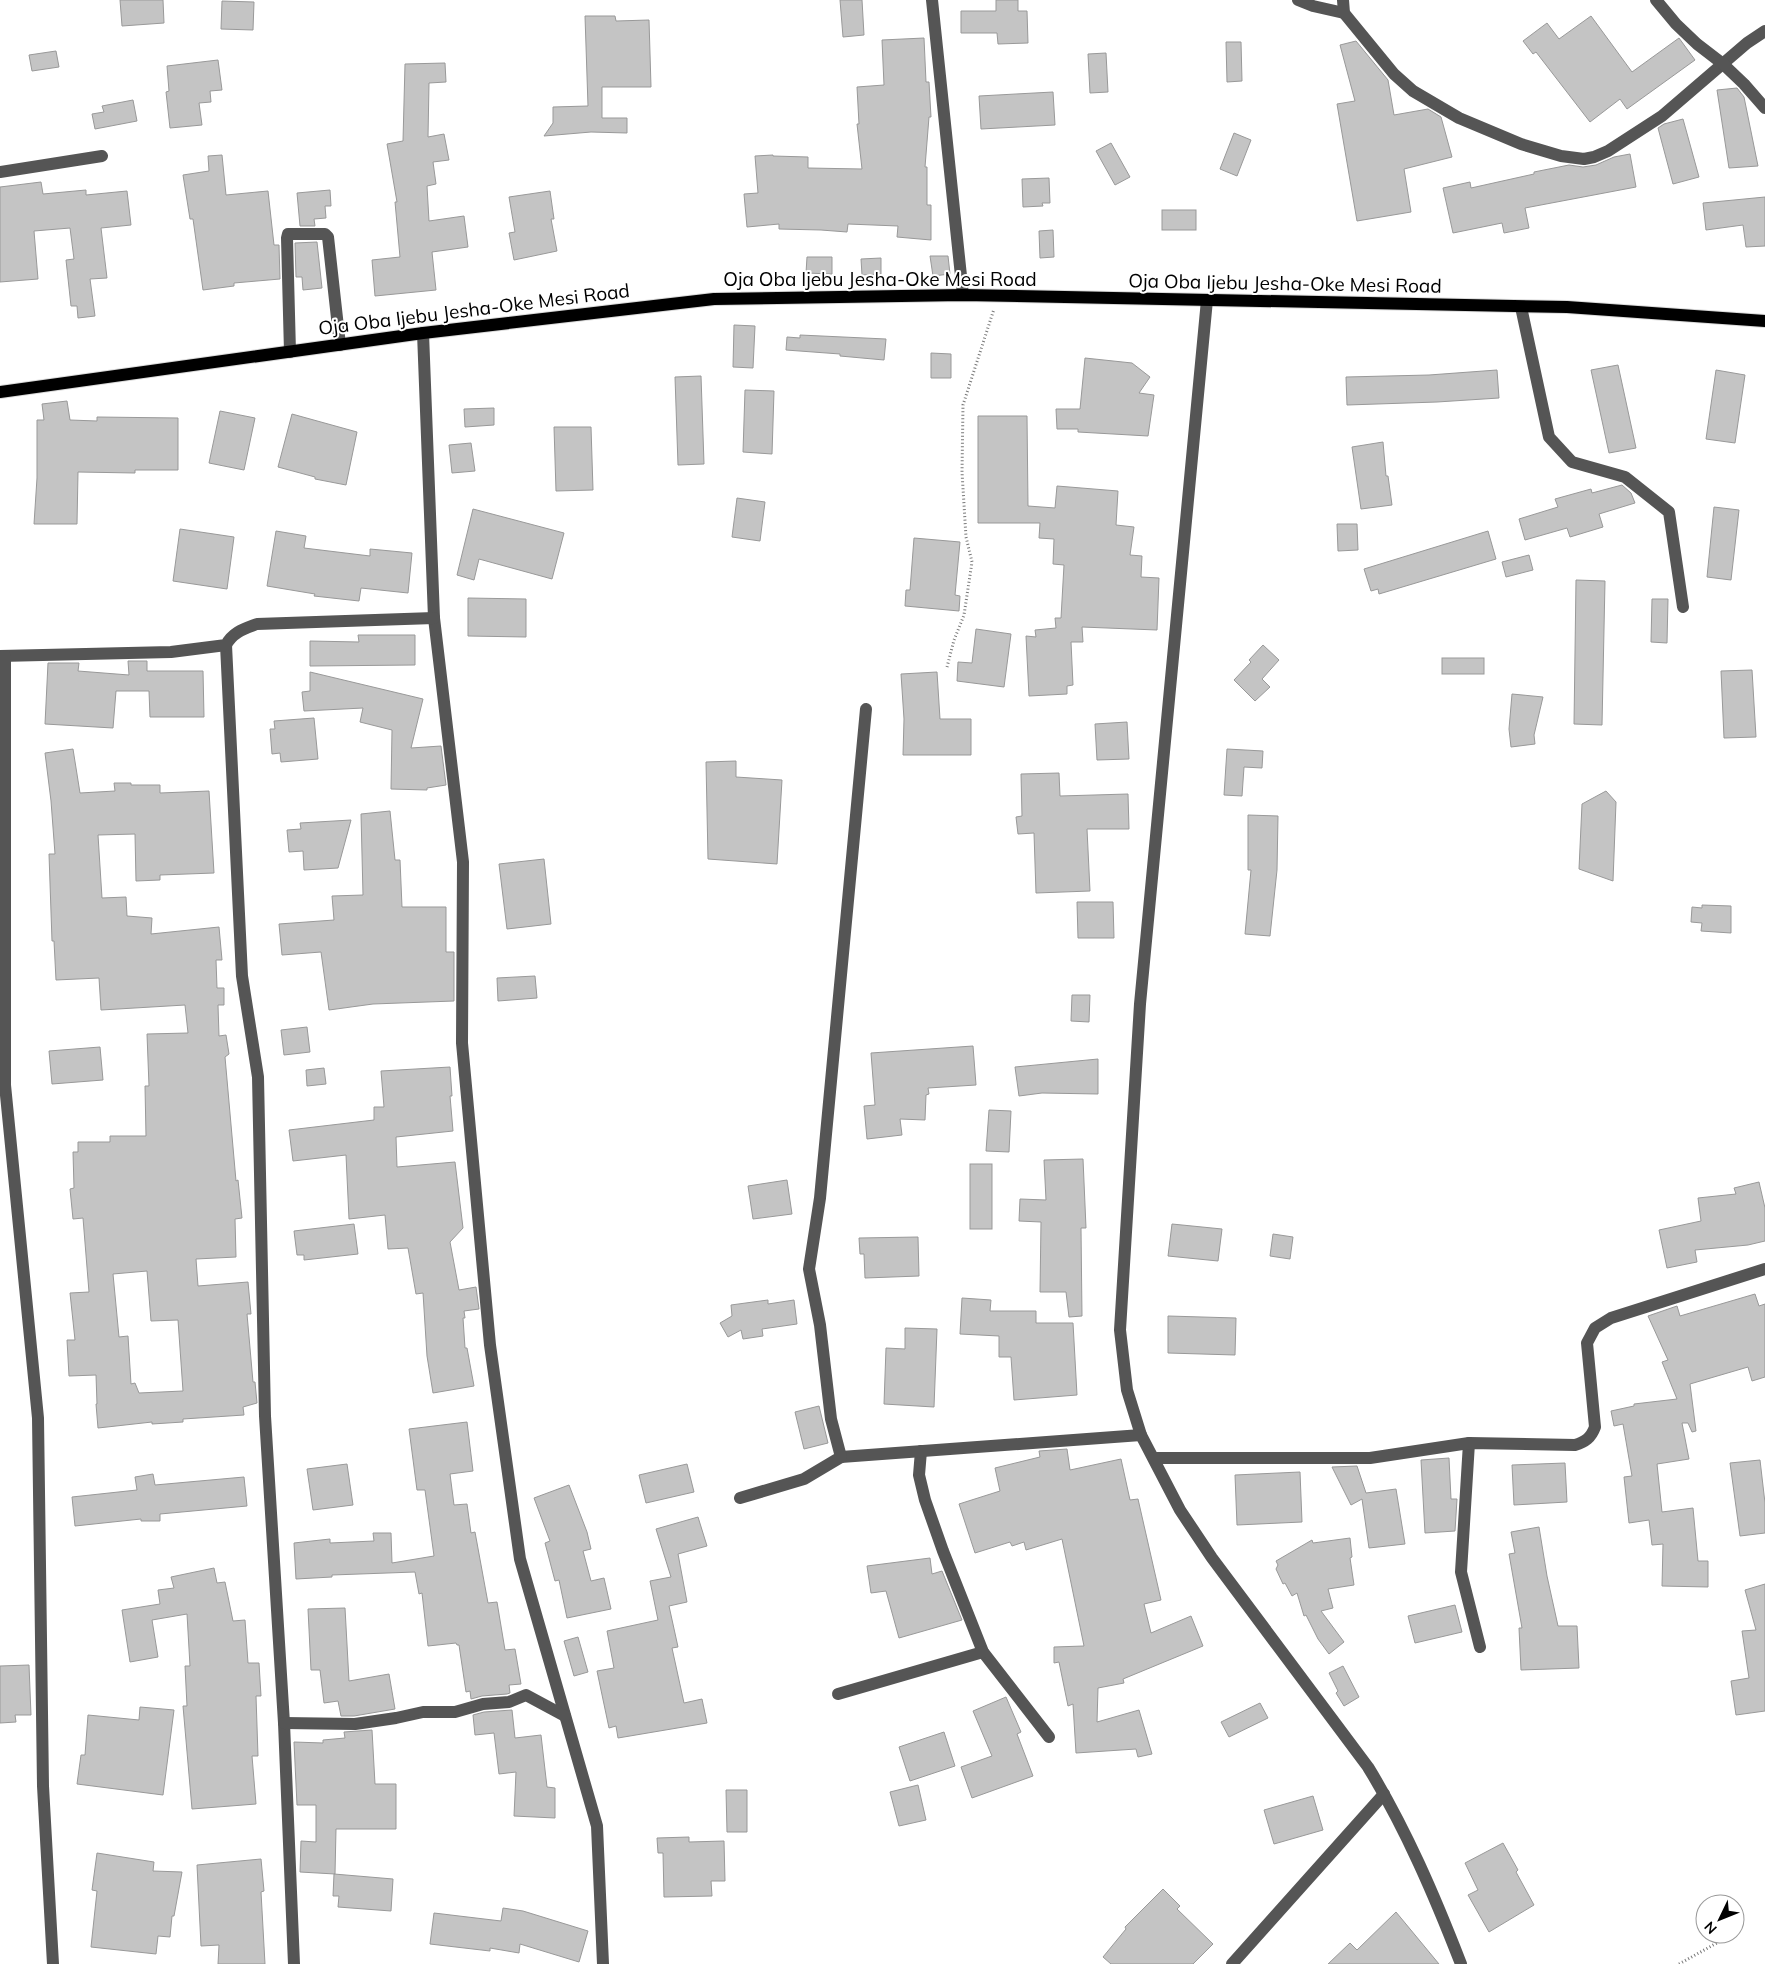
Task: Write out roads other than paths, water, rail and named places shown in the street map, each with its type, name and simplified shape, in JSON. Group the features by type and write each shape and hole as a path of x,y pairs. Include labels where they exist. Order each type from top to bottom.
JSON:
{"main road":[{"name":"Oja Oba Ijebu Jesha-Oke Mesi Road","path":"0,392 423,333 714,299 962,295 1567,307 1765,321"}],"street":[{"path":"932,0 962,295"},
{"path":"1298,0 1313,6 1343,6 1401,82 1459,118 1521,144 1561,156 1584,159 1594,157 1662,116 1747,43 1765,31"},
{"path":"1656,0 1676,24 1697,44 1723,64 1765,108"},
{"path":"0,172 102,156"},
{"path":"290,352 288,234 325,234 328,237 340,345"},
{"path":"1208,300 1140,1004 1120,1330 1127,1390 1142,1435 1180,1510 1212,1558 1368,1767 1384,1794 1442,1914 1461,1964"},
{"path":"1521,307 1549,437 1572,462 1625,477 1669,512 1683,607"},
{"path":"423,333 434,618 462,862 462,1043 490,1345 520,1559 597,1826 602,1964"},
{"path":"294,1964 284,1723 265,1416 258,1077 242,976 226,645 230,637 238,630 257,624 434,618"},
{"path":"53,1964 43,1786 38,1418 5,1085 2,656 171,652 226,645"},
{"path":"841,1457 831,1419 820,1325 810,1269 821,1188 866,708"},
{"path":"1154,1458 1370,1458 1469,1443 1574,1445 1588,1439 1594,1427 1587,1343 1595,1328 1611,1318 1765,1270"},
{"path":"740,1498 804,1479 841,1457 1142,1435"},
{"path":"1469,1443 1461,1572 1480,1647"},
{"path":"921,1452 919,1475 925,1500 983,1652 1049,1737"},
{"path":"838,1694 983,1652"},
{"path":"284,1723 355,1724 423,1712 455,1712 483,1704 509,1702 526,1695 565,1716"},
{"path":"1232,1964 1384,1794"}]}
